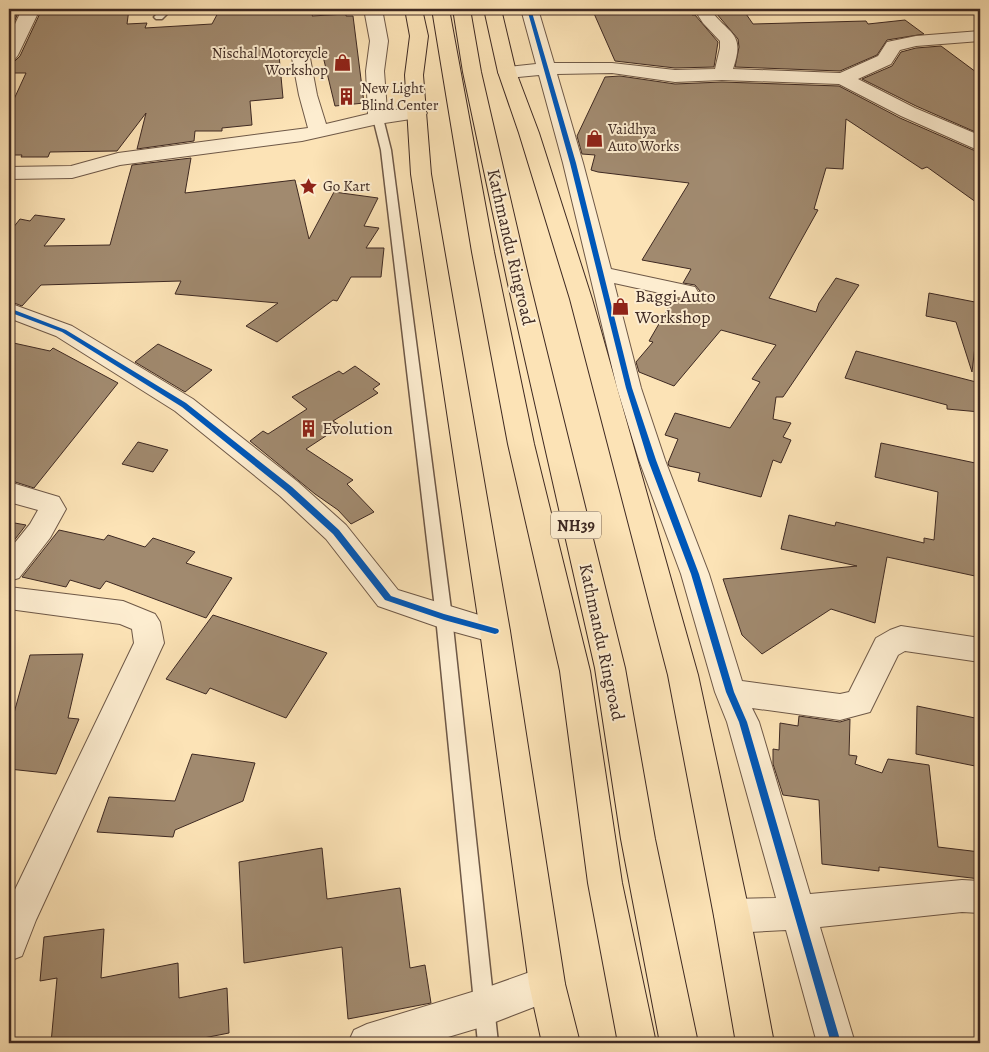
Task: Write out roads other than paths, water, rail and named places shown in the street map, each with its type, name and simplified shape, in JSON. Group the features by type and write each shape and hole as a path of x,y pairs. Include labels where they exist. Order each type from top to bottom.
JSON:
{"main road":[{"path":"414,9 419,36 414,75 421,174 495,631 548,984 561,1043"},
{"name":"Kathmandu Ringroad","path":"440,9 483,252 521,444 574,671 605,883 637,1043"},
{"name":"Kathmandu Ringroad","path":"461,9 472,72 519,284 610,668 638,839 679,1043"},
{"path":"492,9 507,72 529,134 581,299 683,675 732,916 755,1043"}],"street":[{"path":"9,55 31,9"},
{"path":"373,9 379,41 375,71 378,118"},
{"path":"529,9 548,69 602,274 629,388 652,460 695,574 730,692 743,722 836,1043"},
{"path":"702,9 707,17 727,36 730,44 730,53 722,74"},
{"path":"843,79 885,60 893,46 916,41 980,36"},
{"path":"301,58 308,95 319,131"},
{"path":"507,72 612,68 675,76 722,74 843,79 908,112 972,139 980,145"},
{"path":"9,173 72,172 118,159 319,131 378,118 417,113"},
{"path":"602,274 686,292"},
{"path":"9,310 64,331 184,405 282,483 336,532 388,598 444,617 495,631"},
{"path":"9,492 48,504 52,509 40,530 9,570"},
{"path":"9,598 123,613 145,622 149,643 20,916 9,944"},
{"path":"730,692 840,707 859,703 887,647 901,638 980,650"},
{"path":"732,916 762,916 962,896 980,897"},
{"path":"367,1043 485,1007 548,984"}],"lane":[{"path":"159,17 167,9"},
{"path":"378,118 386,150 444,617 488,1043"}],"place":[{"name":"Nischal Motorcycle Workshop","path":"342,62"},
{"name":"New Light Blind Center","path":"347,97"},
{"name":"Vaidhya Auto Works","path":"594,138"},
{"name":"Go Kart","path":"309,186"},
{"name":"Baggi Auto Workshop","path":"621,306"},
{"name":"Evolution","path":"308,428"}]}
